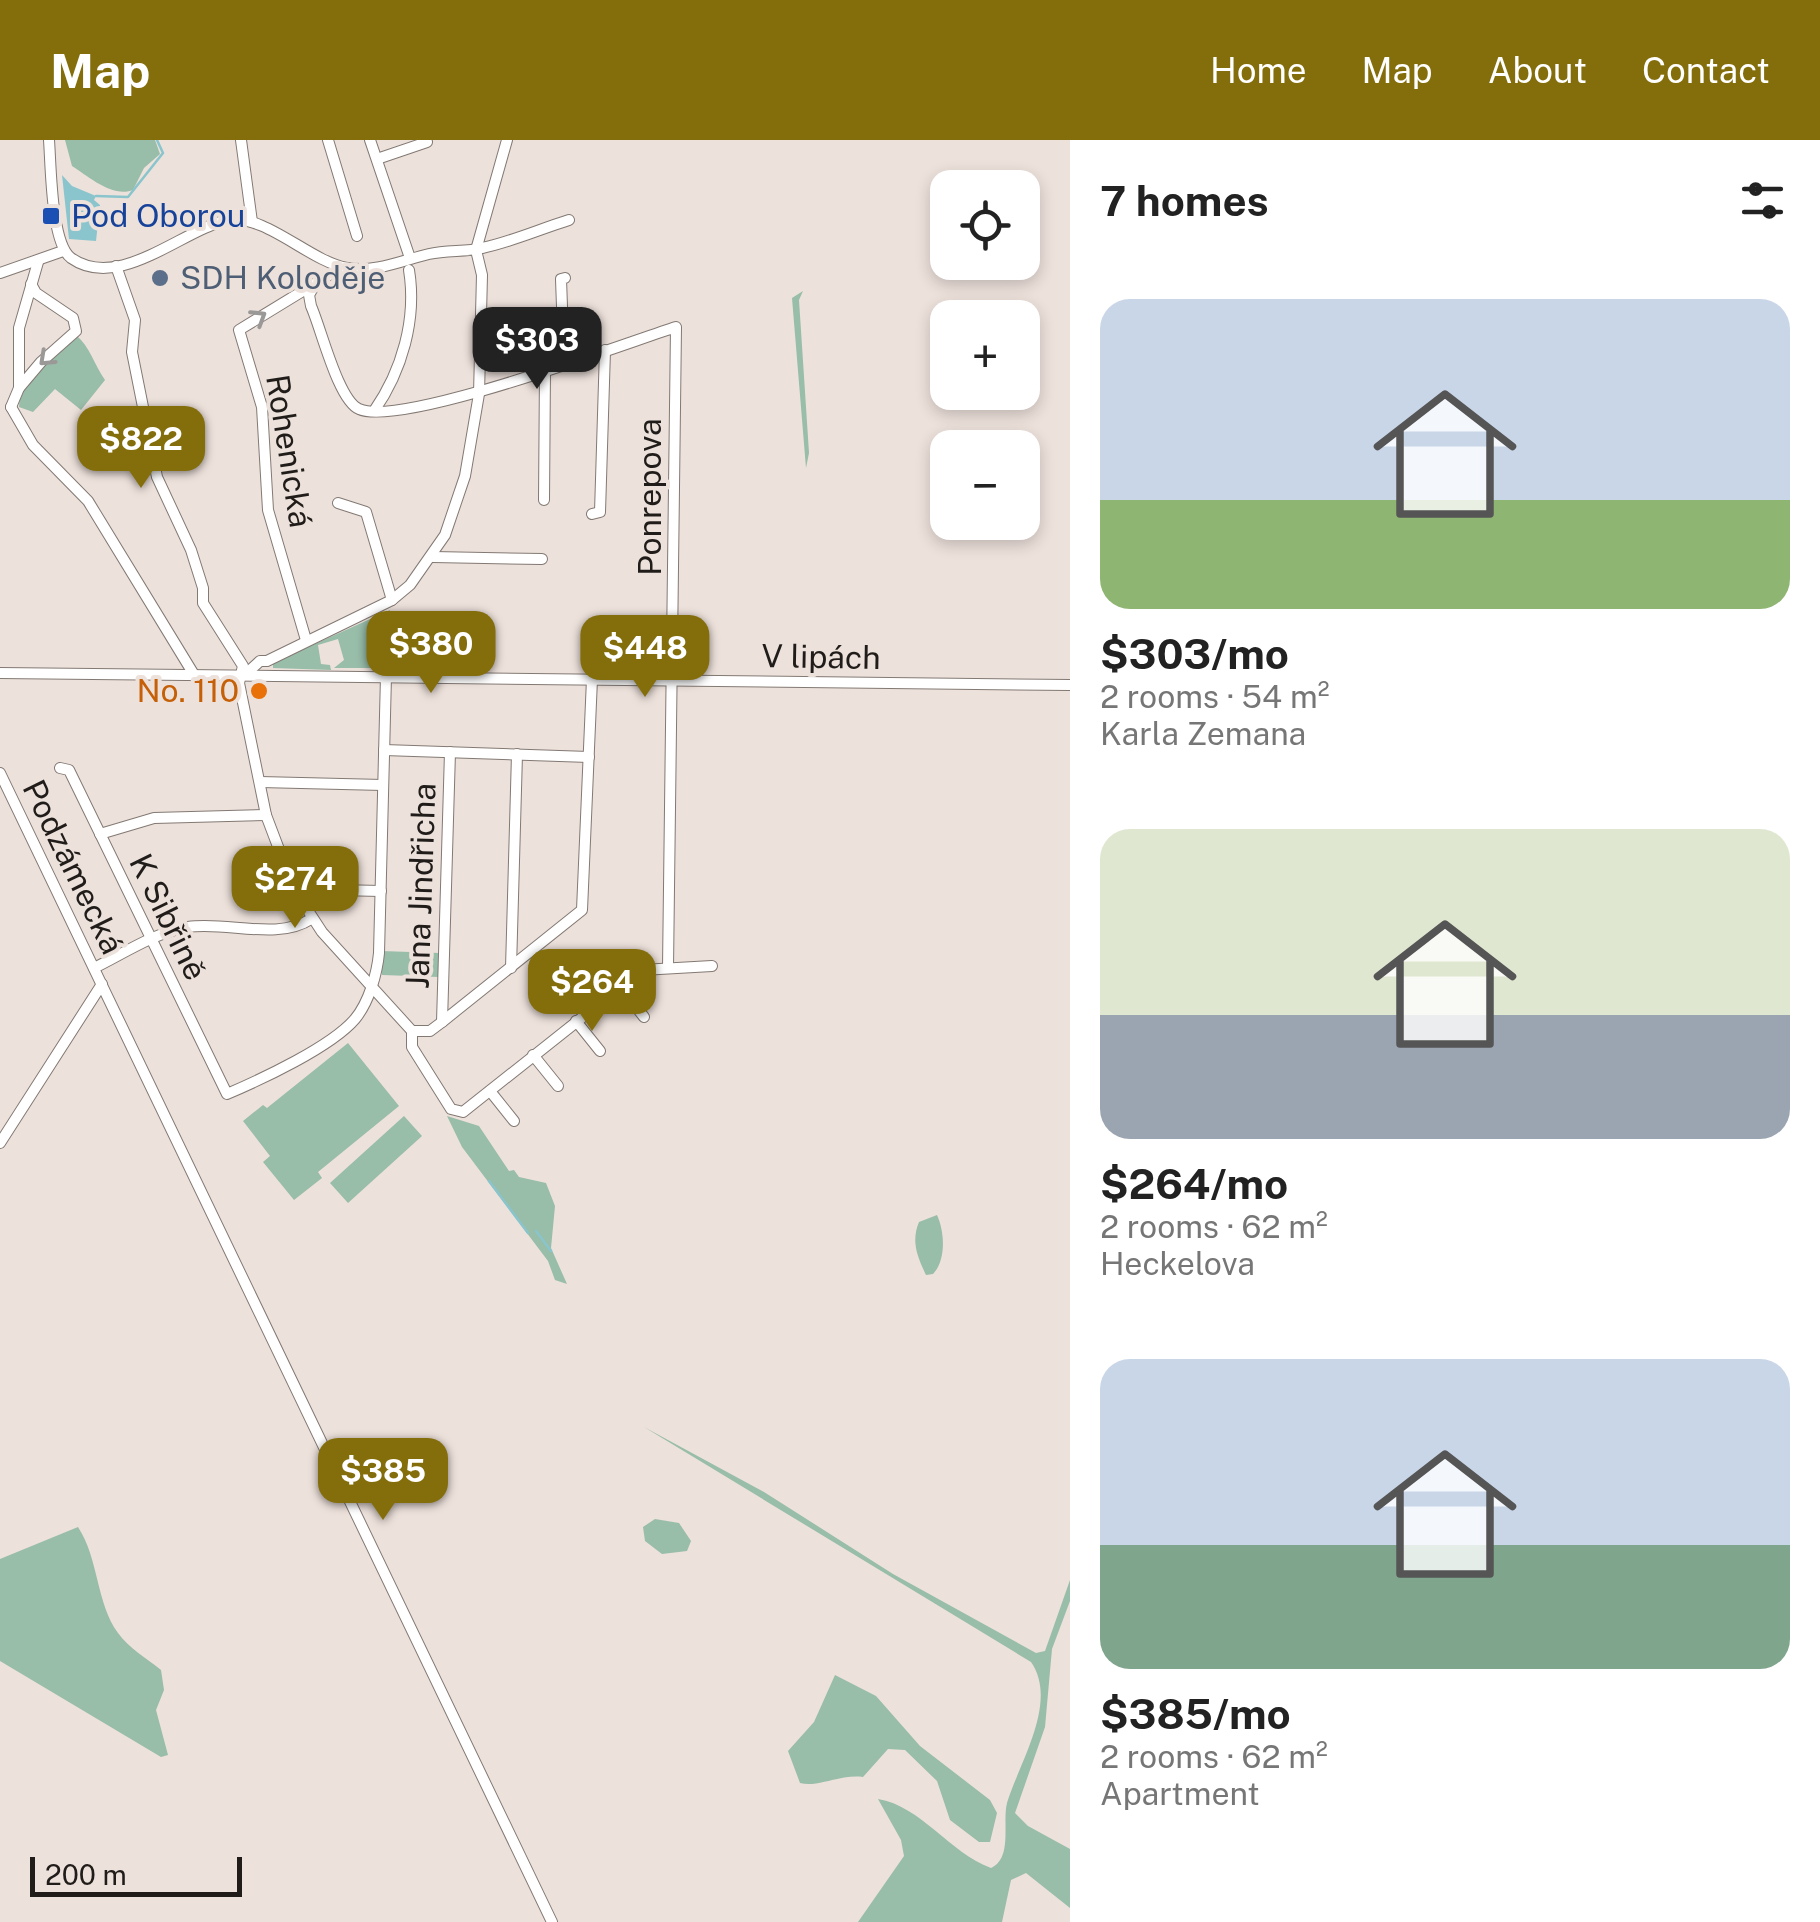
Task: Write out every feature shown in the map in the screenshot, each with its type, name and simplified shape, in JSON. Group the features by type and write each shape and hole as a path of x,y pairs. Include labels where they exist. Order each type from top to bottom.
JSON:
{"street":[{"path":"48,140 63,251"},
{"path":"241,140 252,222"},
{"path":"328,140 357,236"},
{"path":"370,140 410,264 412,289 407,340 374,412"},
{"path":"507,140 476,250 482,275 479,394 465,476 454,514 433,557 392,600 260,661 239,683 266,816 294,889 311,920 412,1030 430,1031 584,907 592,679"},
{"path":"377,159 427,142"},
{"path":"63,251 82,263 116,266 152,256 226,221 252,222 342,267 376,268 410,264 458,248 476,250 569,220"},
{"path":"0,274 63,251"},
{"path":"19,388 19,328 38,262"},
{"path":"116,266 135,320 132,352 157,478 191,550 203,588 203,604 249,672"},
{"name":"Rohenická","path":"306,640 268,510 262,407 239,330 342,267"},
{"path":"564,362 561,278 565,278"},
{"path":"31,284 36,293 73,318 76,331 40,362 5,408 33,446 88,500 193,673"},
{"path":"314,286 309,295 311,306 344,395 358,409 390,412 479,394 498,384 605,350 600,512 592,514"},
{"name":"Ponrepova","path":"605,350 676,326 668,968"},
{"path":"544,500 545,369"},
{"path":"338,503 366,512 392,600"},
{"path":"433,557 542,560"},
{"path":"267,661 272,667 270,674"},
{"path":"0,672 249,672"},
{"name":"V lipách","path":"249,672 264,678 270,674 1070,685"},
{"path":"372,983 379,957 386,676"},
{"path":"384,750 589,757"},
{"name":"Jana Jindřicha","path":"442,1022 450,752"},
{"path":"511,968 518,754"},
{"name":"K Sibřině","path":"60,768 69,770 227,1094 267,1076 355,1020 372,983"},
{"name":"Podzámecká","path":"0,772 552,1922"},
{"path":"260,782 383,785"},
{"path":"100,834 154,818 266,816"},
{"path":"294,889 381,891"},
{"path":"94,968 188,927 294,929 311,920"},
{"path":"412,1030 410,1042 424,1068 451,1109 462,1112 642,970 712,966"},
{"path":"0,1143 102,984"},
{"path":"620,986 644,1017"},
{"path":"576,1021 600,1051"},
{"path":"533,1055 558,1086"},
{"path":"490,1091 514,1121"}],"green space":[{"path":"65,140 155,140 160,154 144,168 133,190 117,191 72,166"},
{"path":"803,291 799,300 809,453 806,468 792,298"},
{"path":"76,335 105,380 81,410 55,389 33,412 19,407 32,376"},
{"path":"390,610 391,668 334,668 344,660 338,639 318,645 321,664 330,665 331,670 273,668 273,663"},
{"path":"381,951 440,953 439,977 382,975"},
{"path":"348,1043 399,1106 318,1172 322,1178 294,1200 263,1162 270,1156 243,1121 263,1105 267,1108"},
{"path":"404,1116 422,1136 348,1203 330,1183"},
{"path":"447,1116 479,1126 509,1171 546,1183 555,1206 551,1248 567,1284 555,1280 548,1261 462,1147"},
{"path":"937,1215 942,1230 942,1254 933,1274 926,1275 915,1236 919,1222"},
{"path":"644,1427 764,1492 893,1574 1036,1653 1045,1651 1070,1580 1070,1601 1052,1649 1045,1727 1015,1813 1028,1826 1070,1849 1070,1908 1026,1873 1011,1880 1002,1922 858,1922 904,1856 901,1840 878,1799 908,1811 976,1861 991,1868 998,1863 1004,1848 1007,1803 1039,1714 1038,1678 1031,1662"},
{"path":"655,1519 679,1523 691,1541 687,1551 662,1554 645,1541 643,1527"},
{"path":"78,1527 111,1621 127,1643 161,1670 164,1690 156,1710 168,1755 161,1757 0,1661 0,1559"},
{"path":"835,1675 876,1696 920,1746 990,1800 997,1813 990,1842 979,1842 950,1820 937,1781 905,1750 888,1749 863,1777 800,1783 788,1751 814,1722"}],"water":[{"path":"62,175 72,186 96,196 94,200 100,205 96,241 69,239"}],"waterway":[{"path":"96,196 128,197 163,153 157,140"},
{"path":"489,1181 528,1233"},
{"path":"536,1231 551,1251"}],"place":[{"name":"Pod Oborou","path":"51,216"},
{"name":"SDH Koloděje","path":"160,278"},
{"name":"No. 110","path":"259,691"}]}
